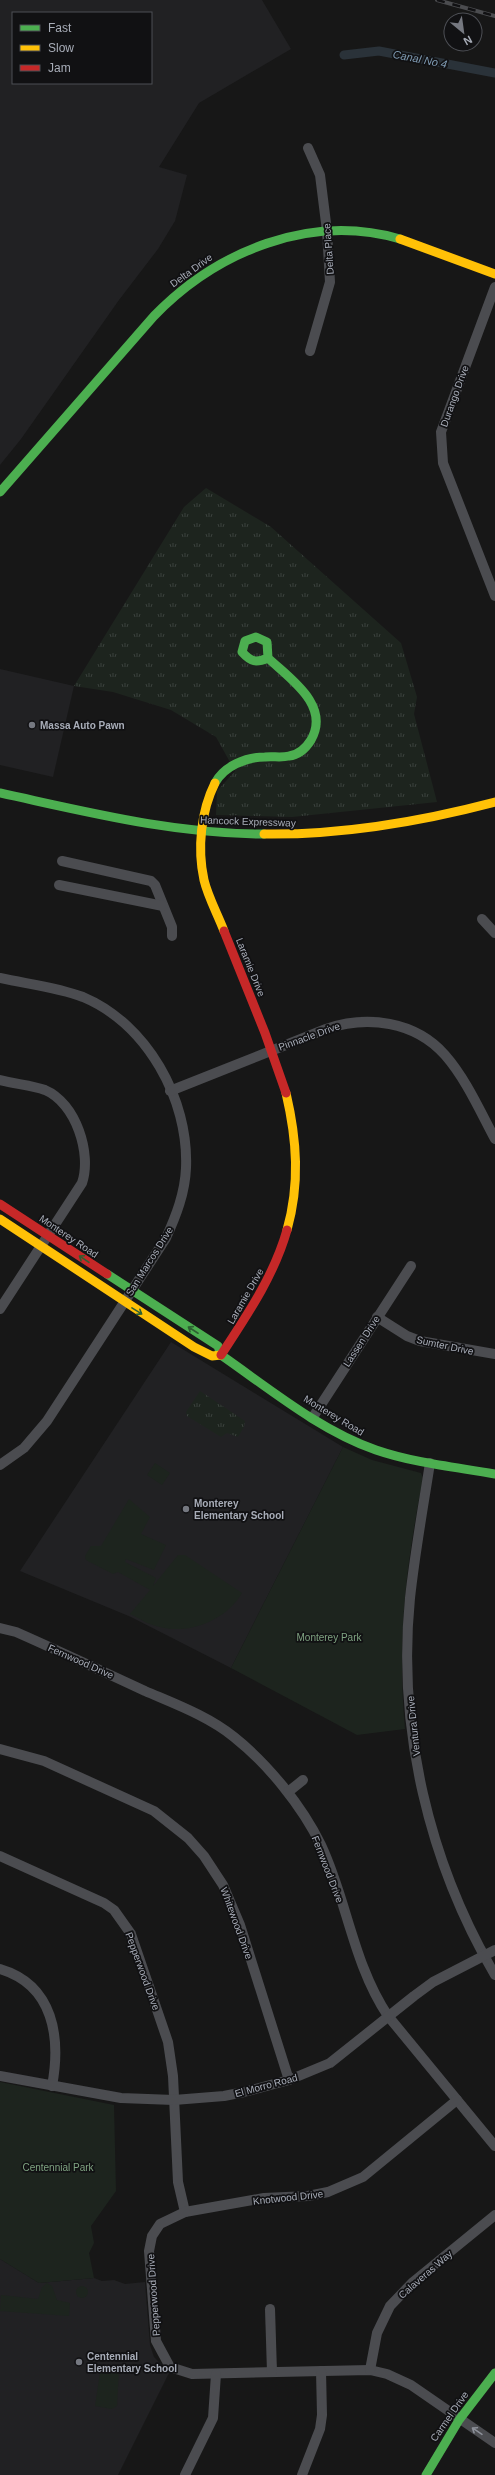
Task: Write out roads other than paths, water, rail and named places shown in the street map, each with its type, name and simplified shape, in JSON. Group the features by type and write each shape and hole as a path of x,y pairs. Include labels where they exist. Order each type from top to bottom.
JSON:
{"street":[{"name":"Delta Place","path":"308,148 320,175 327,231 330,282 310,351"},
{"name":"Delta Drive","path":"0,492 150,321 192,282 210,268 248,250 297,235 327,231 359,231 410,242 495,274"},
{"name":"Durango Drive","path":"495,287 441,432 441,444 443,463 495,596"},
{"name":"Laramie Drive","path":"221,1355 261,1293 282,1245 292,1210 296,1178 296,1135 286,1089 272,1049 204,881 200,865 202,831 210,791 224,770 256,757 294,755 312,741 317,721 308,696 268,658"},
{"name":"Hancock Expressway","path":"0,793 160,826 202,831 297,834 398,824 495,802"},
{"path":"62,861 150,881 154,885 172,927 172,936"},
{"path":"59,885 163,906"},
{"path":"482,919 495,933"},
{"name":"San Marcos Drive","path":"0,978 82,997 123,1022 138,1036 151,1052 179,1115 186,1150 183,1191 176,1217 166,1238 38,1432 24,1448 0,1465"},
{"name":"Pinnacle Drive","path":"170,1092 272,1049 342,1023 376,1021 397,1025 416,1033 444,1054 462,1079 495,1139"},
{"path":"0,1080 45,1090 56,1097 70,1114 82,1140 86,1162 82,1183 0,1309"},
{"name":"Monterey Road","path":"0,1204 48,1234 131,1291 218,1346 221,1355 313,1417 349,1439 375,1450 430,1463 495,1474"},
{"name":"Monterey Road","path":"0,1219 123,1302 212,1356 221,1355"},
{"name":"Lassen Drive","path":"313,1417 411,1266"},
{"name":"Sumter Drive","path":"377,1317 407,1336 420,1341 495,1354"},
{"name":"Ventura Drive","path":"430,1463 410,1598 407,1648 412,1732 423,1797 434,1838 459,1904 484,1956 495,1975"},
{"name":"Fernwood Drive","path":"0,1628 35,1640 217,1725 247,1749 288,1792 301,1809 321,1846 368,1982 388,2016 495,2146"},
{"name":"Whitewood Drive","path":"0,1749 44,1761 154,1811 188,1838 204,1856 223,1885 237,1920 289,2080"},
{"path":"288,1792 303,1780"},
{"name":"Pepperwood Drive","path":"0,1856 93,1896 114,1910 124,1923 137,1948 168,2042 172,2060 177,2175 185,2212 160,2224 152,2236 149,2251 156,2341 170,2366 192,2374 370,2370 387,2374 411,2385 459,2420 495,2443"},
{"name":"El Morro Road","path":"0,2076 121,2098 174,2100 224,2096 289,2080 330,2063 433,1982 495,1950"},
{"path":"0,1969 15,1974 25,1980 44,2002 52,2027 57,2054 52,2086"},
{"name":"Knotwood Drive","path":"185,2212 264,2198 308,2196 348,2185 376,2167 457,2100"},
{"name":"Calaveras Way","path":"370,2370 377,2333 390,2306 413,2282 495,2214"},
{"path":"270,2309 272,2372"},
{"path":"302,2475 320,2429 322,2415 321,2371"},
{"name":"Carmel Drive","path":"426,2475 459,2420 495,2373"},
{"path":"185,2475 213,2418 216,2374"}],"waterway":[{"name":"Canal No 4","path":"344,55 379,51 495,73"}],"railway":[{"path":"437,0 495,16"}],"place":[{"name":"Massa Auto Pawn","path":"32,725"},
{"name":"Monterey Elementary School","path":"186,1509"},
{"name":"Centennial Elementary School","path":"79,2362"}],"park label":[{"name":"Monterey Park","path":"329,1637"},
{"name":"Centennial Park","path":"58,2167"}]}
